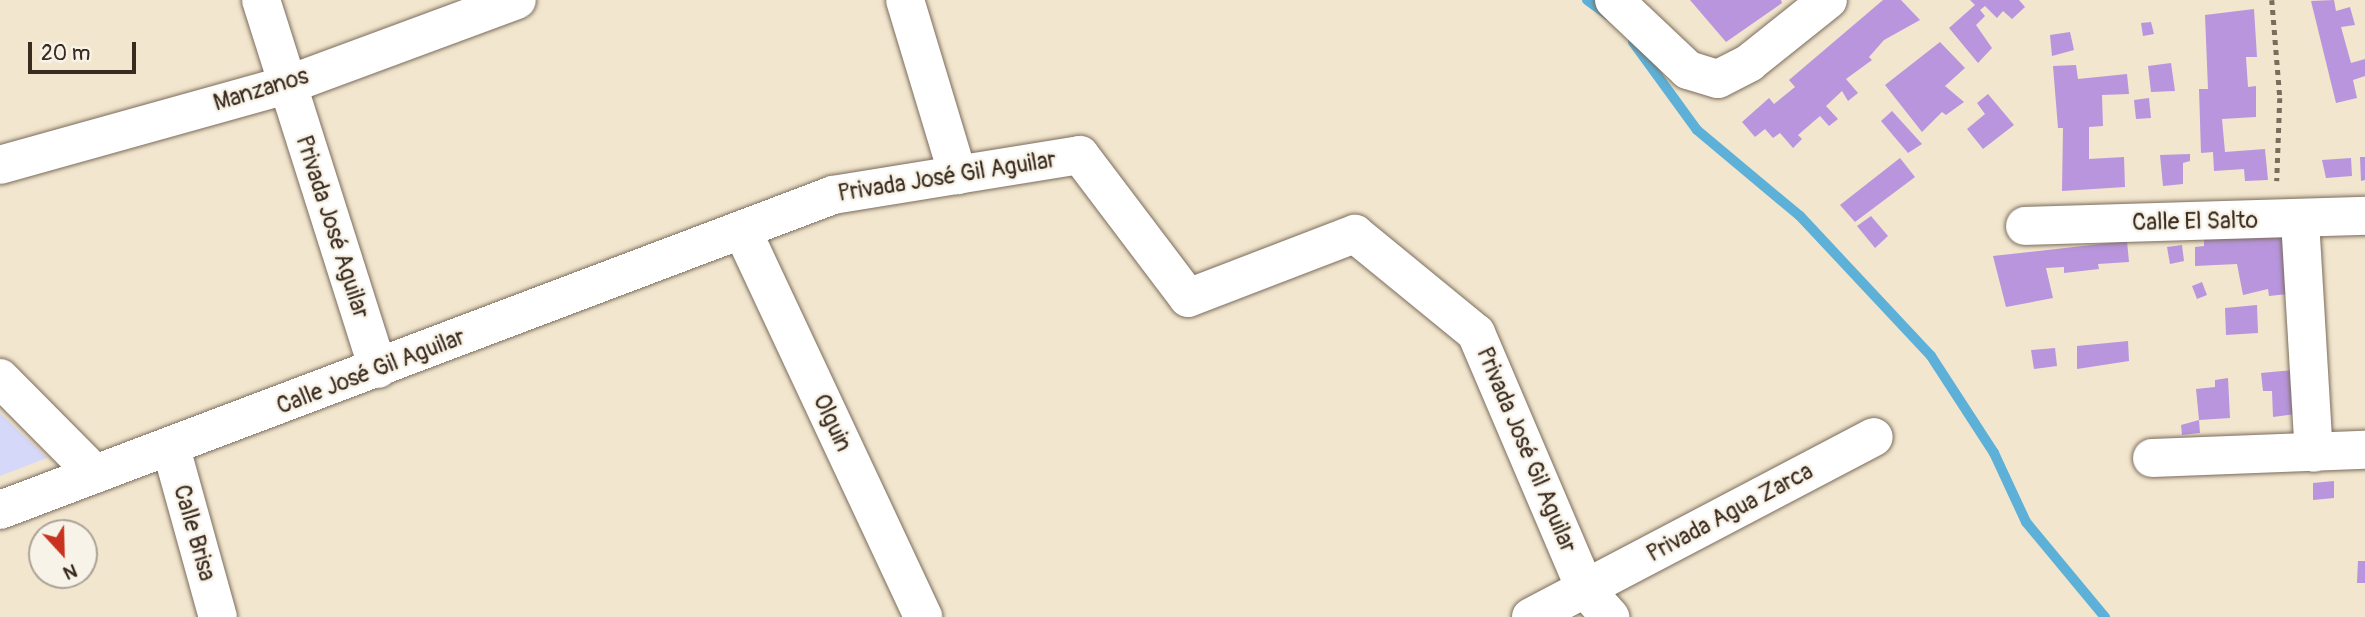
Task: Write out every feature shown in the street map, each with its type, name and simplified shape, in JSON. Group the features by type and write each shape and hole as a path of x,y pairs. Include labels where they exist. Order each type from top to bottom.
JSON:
{"street":[{"name":"Privada José Aguilar","path":"261,0 378,369"},
{"name":"Manzanos","path":"0,165 287,85 517,0"},
{"path":"905,0 958,175"},
{"path":"1614,0 1688,70 1718,79 1749,63 1828,0"},
{"name":"Privada José Gil Aguilar","path":"742,230 833,195 1080,155 1188,298 1355,234 1476,333 1586,589"},
{"name":"Calle El Salto","path":"2025,226 2365,216"},
{"path":"2288,220 2314,453"},
{"name":"Calle José Gil Aguilar","path":"0,510 171,448 742,230"},
{"name":"Olguin","path":"742,230 923,617"},
{"path":"0,378 95,474"},
{"name":"Privada Agua Zarca","path":"1531,617 1874,437"},
{"name":"Calle Brisa","path":"171,448 218,617"},
{"path":"2152,458 2365,450"},
{"path":"1586,589 1610,617"}],"path":[{"path":"2272,0 2288,220"}],"shaded area":[{"path":"0,413 47,458 0,476"}],"building":[{"path":"1690,0 1781,0 1782,3 1726,42"},
{"path":"1883,0 1901,0 1920,20 1884,40 1869,57 1872,60 1846,79 1858,93 1848,101 1842,91 1826,106 1838,119 1829,126 1820,116 1798,135 1802,139 1793,148 1780,133 1773,138 1765,129 1755,137 1742,122 1769,98 1774,104 1795,87 1789,80"},
{"path":"1970,0 2019,0 2025,7 2012,19 2003,11 1997,18 1985,6 1980,10 1985,16 1976,25 1992,48 1978,63 1949,28 1975,5"},
{"path":"2334,0 2336,11 2350,7 2355,25 2341,27 2351,63 2365,59 2365,76 2353,80 2357,98 2336,103 2311,1"},
{"path":"2254,9 2257,57 2246,57 2248,87 2256,86 2256,117 2222,119 2225,152 2265,149 2268,180 2245,181 2244,169 2214,171 2213,152 2201,153 2199,89 2208,89 2205,15"},
{"path":"2151,22 2154,34 2143,36 2141,23"},
{"path":"2070,32 2074,50 2052,56 2050,35"},
{"path":"1940,42 1965,68 1945,86 1964,102 1946,115 1942,112 1922,132 1885,85"},
{"path":"2171,63 2175,91 2151,92 2148,66"},
{"path":"2076,65 2078,79 2127,74 2129,94 2102,95 2103,126 2089,127 2089,159 2124,157 2125,187 2062,191 2063,128 2058,128 2053,66"},
{"path":"1988,94 2014,125 1983,149 1967,129 1985,114 1977,103"},
{"path":"2149,98 2151,118 2136,119 2134,100"},
{"path":"1892,111 1922,144 1908,153 1881,121"},
{"path":"2190,154 2190,161 2183,163 2183,184 2163,186 2160,155"},
{"path":"2360,157 2365,157 2365,180 2361,181"},
{"path":"1900,158 1915,177 1855,222 1840,205"},
{"path":"2351,158 2352,176 2326,178 2322,160"},
{"path":"1871,216 1888,236 1875,248 1857,226"},
{"path":"2285,233 2289,294 2269,296 2268,289 2243,295 2237,264 2195,266 2195,247 2204,246 2204,237"},
{"path":"2127,241 2129,262 2098,264 2099,269 2064,273 2064,267 2046,268 2053,298 2006,307 1993,256"},
{"path":"2182,245 2184,261 2170,264 2167,247"},
{"path":"2202,282 2207,295 2197,299 2192,286"},
{"path":"2257,305 2258,333 2226,335 2225,308"},
{"path":"2128,341 2129,361 2077,369 2077,346"},
{"path":"2055,348 2057,366 2034,369 2031,350"},
{"path":"2293,370 2296,414 2273,417 2272,391 2263,391 2261,373"},
{"path":"2228,378 2230,418 2199,420 2196,389 2215,387 2215,380"},
{"path":"2199,420 2200,433 2182,435 2181,425"},
{"path":"2334,481 2334,498 2313,500 2313,483"},
{"path":"2358,561 2365,561 2365,583 2357,583"}],"waterway":[{"path":"1587,0 1608,15"},
{"path":"1633,42 1697,130 1800,216 1931,356 1994,453 2026,522 2105,617"}]}
